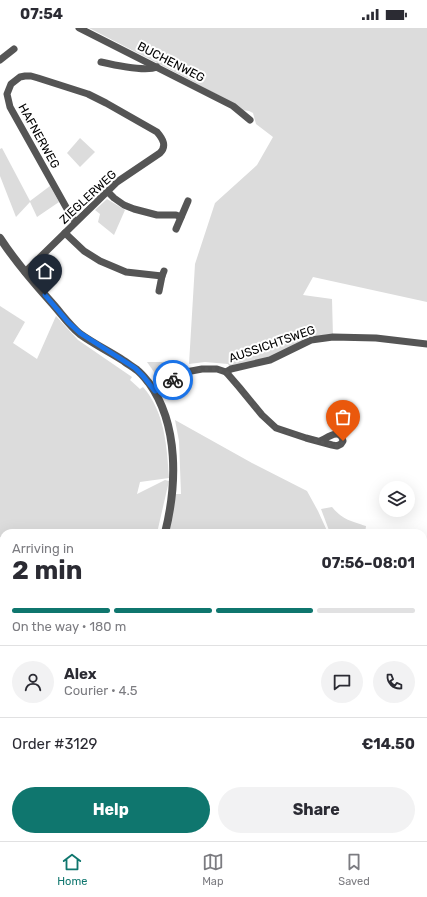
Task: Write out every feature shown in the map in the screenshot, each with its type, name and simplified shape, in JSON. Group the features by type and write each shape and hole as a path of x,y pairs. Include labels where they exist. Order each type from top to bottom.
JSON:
{"street":[{"name":"BUCHENWEG","path":"79,28 233,106 250,120"},
{"path":"0,60 14,49"},
{"path":"101,62 151,69 157,67"},
{"name":"HAFNERWEG","path":"76,222 71,216 10,107 7,94 11,84 20,77 31,76 88,94 157,132 163,141"},
{"name":"ZIEGLERWEG","path":"25,272 117,182 160,154 164,147 163,141"},
{"path":"108,192 119,202 134,209 181,217"},
{"path":"176,229 188,201"},
{"path":"65,233 84,251 100,261 126,272 163,273 159,291"},
{"path":"0,238 14,259 68,322 80,333 135,368 155,391 166,417 173,463 169,519 166,529"},
{"name":"AUSSICHTSWEG","path":"155,391 186,372 202,369 217,369 226,372 231,369 270,360 310,340 333,337 376,338 427,344"},
{"path":"226,372 262,415 276,428 320,441"}],"shaded area":[{"path":"89,28 427,28 427,302 313,277 303,295 332,299 333,337 311,340 290,350 231,369 228,364 205,362 189,364 195,264 215,203 257,165 273,137 256,124 253,113 242,110 233,103"},
{"path":"80,138 95,152 80,167 67,153"},
{"path":"2,148 30,201 50,186 59,202 37,217 30,202 16,217 0,176 0,149"},
{"path":"107,199 125,210 114,235 98,222 100,214 95,210"},
{"path":"0,306 25,322 13,343 37,359 56,316 78,340 132,377 130,380 140,389 143,387 156,407 164,430 169,478 140,482 137,494 165,480 169,481 158,529 0,529"},
{"path":"147,362 183,362 182,366 164,380 159,379"},
{"path":"175,420 252,463 307,491 326,529 169,529 174,494 181,494 179,441"},
{"path":"332,507 344,517 366,526 366,529 328,529 321,509"}],"way so far":[{"path":"173,380 186,372 202,369 217,369 226,372 262,415 276,428 337,446 343,441"}],"route":[{"path":"45,295 68,322 80,333 135,368 155,391 173,380"}]}
